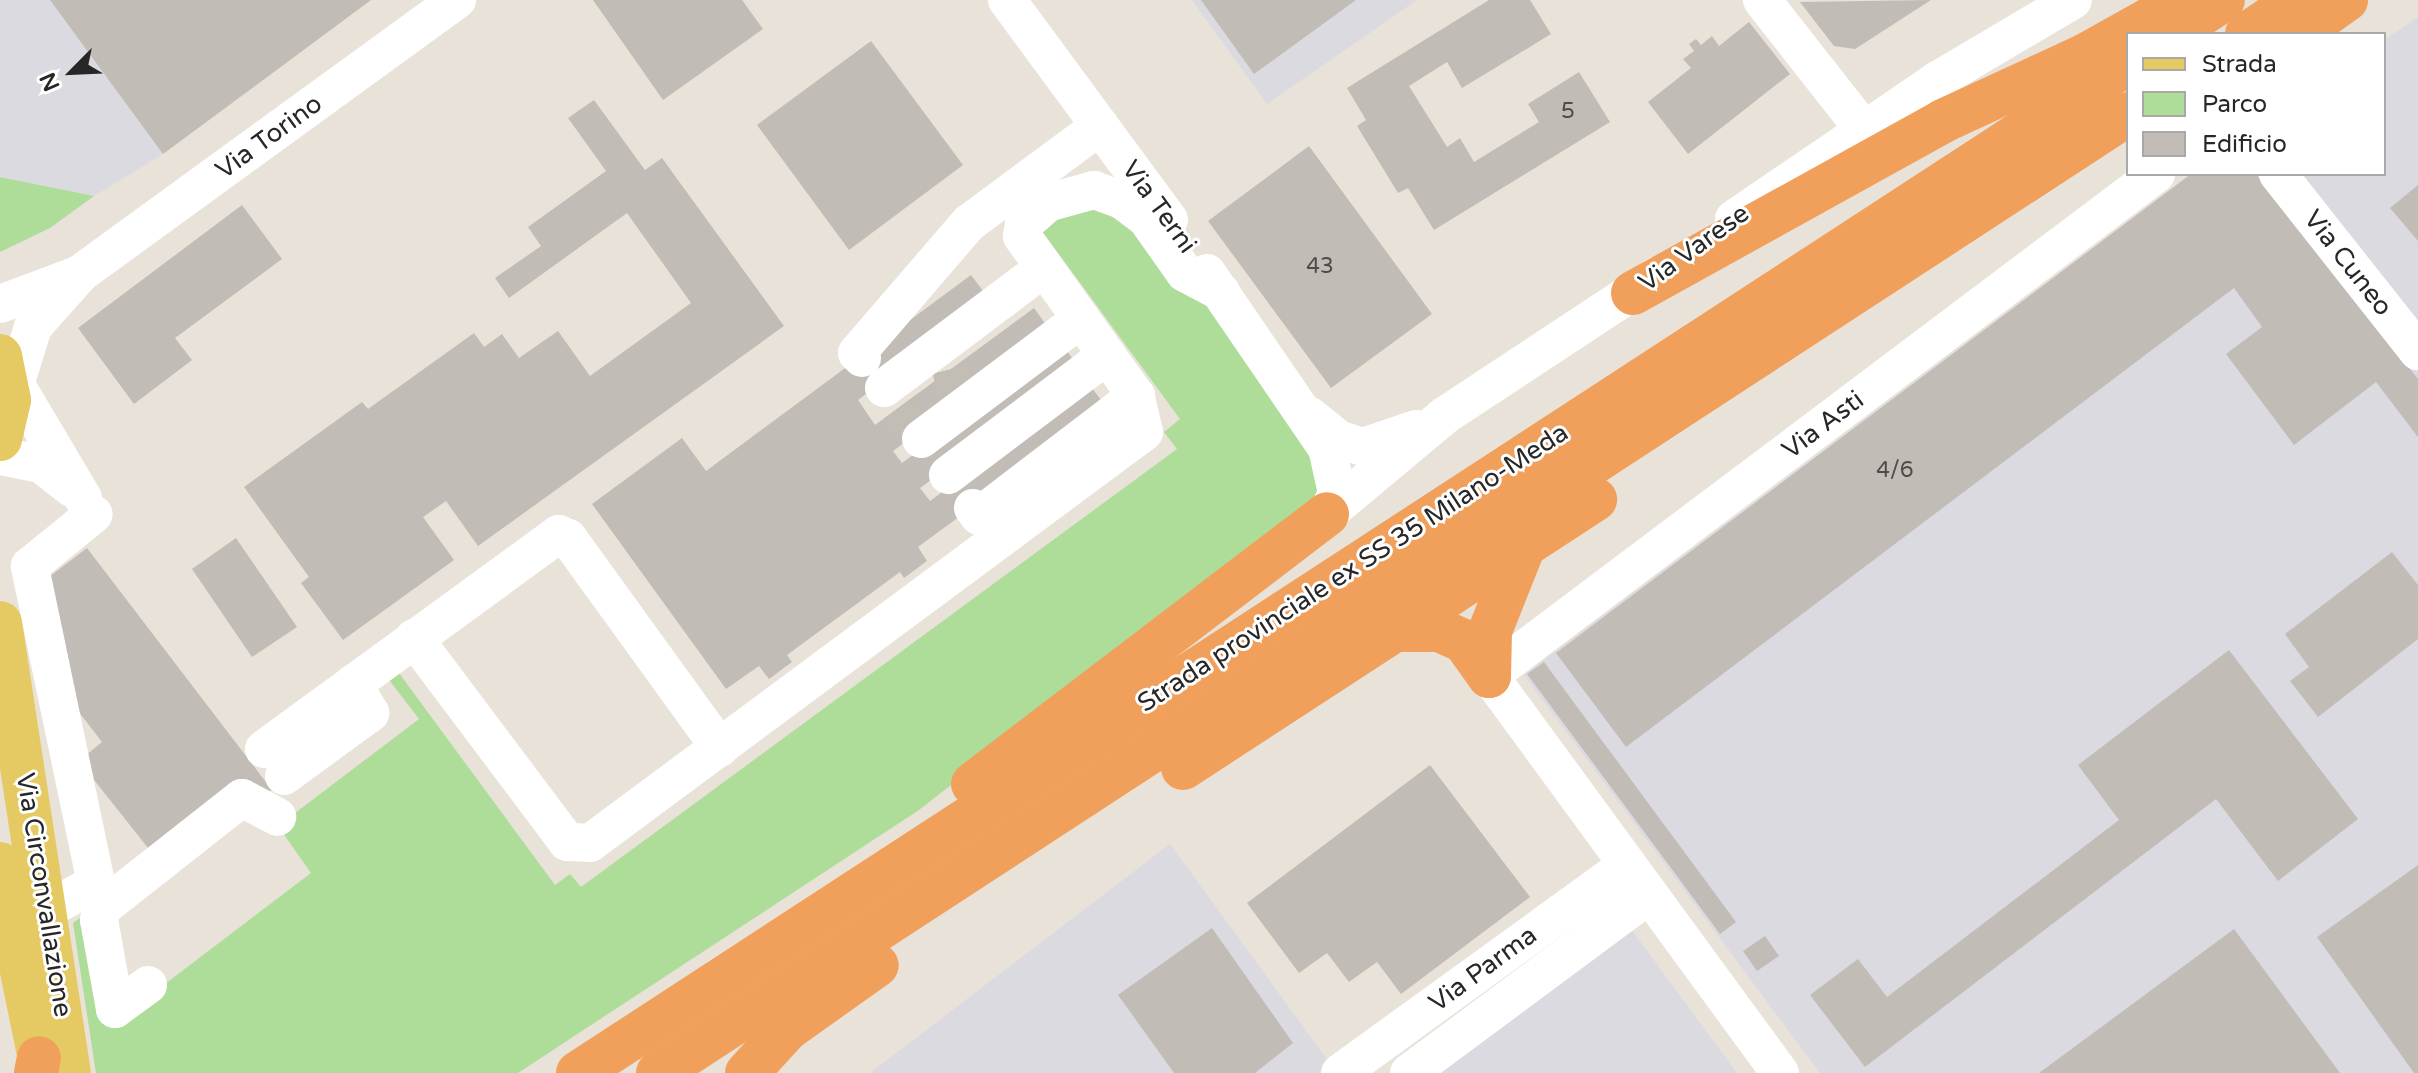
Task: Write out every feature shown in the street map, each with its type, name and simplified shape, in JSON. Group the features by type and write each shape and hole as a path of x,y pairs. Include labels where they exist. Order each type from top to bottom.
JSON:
{"highway":[{"path":"2127,32 2184,0"},
{"path":"2174,32 2223,0"},
{"path":"2250,32 2298,0"},
{"path":"2301,32 2346,0"},
{"path":"1633,293 1943,121 2086,55 2126,33"},
{"name":"Strada provinciale ex SS 35 Milano-Meda","path":"578,1073 2126,64"},
{"name":"Strada provinciale ex SS 35 Milano-Meda","path":"658,1073 2126,115"},
{"path":"747,1073 787,1029 902,947 1399,630 1776,375 1781,339"},
{"path":"546,1073 922,822 1327,514"},
{"path":"1489,676 1490,631 1523,548"},
{"path":"1399,630 1439,630 1464,641 1489,676"}],"main road":[{"name":"Via Circonvallazione","path":"0,623 48,909 51,1066"},
{"name":"Via Circonvallazione","path":"0,864 51,1066"}],"street":[{"name":"Via Torino","path":"5,388 33,327 81,273 457,0"},
{"name":"Via Terni","path":"1007,0 1309,415"},
{"path":"1762,0 1863,129"},
{"name":"Via Varese","path":"1327,514 1444,416 1633,293 1863,129 2073,0"},
{"path":"924,442 857,353 969,223 1105,133"},
{"path":"414,638 567,842 578,847 720,748 1137,441 1144,432 1136,396 1022,236 1032,199 1105,133"},
{"name":"Via Asti","path":"1489,676 2153,176"},
{"name":"Via Cuneo","path":"2280,176 2418,351"},
{"path":"1024,224 1065,193 1094,190 1146,218 1185,273 1221,292"},
{"name":"Via Torino","path":"0,304 81,273"},
{"path":"924,442 1049,274"},
{"path":"957,393 949,359 1049,274"},
{"path":"924,442 957,393 1081,319"},
{"path":"924,442 1107,355"},
{"path":"0,456 41,464 83,498 5,388"},
{"path":"924,442 1136,396"},
{"path":"1309,415 1338,439 1363,447 1444,416"},
{"path":"1309,415 1336,472 1337,493 1327,514"},
{"path":"48,909 96,883 30,566 94,514"},
{"path":"274,762 370,713 353,683 559,534 568,538 720,748"},
{"path":"1489,676 1636,881 1780,1073"},
{"path":"148,985 115,1009 99,920 102,908 242,798 277,817"},
{"name":"Via Parma","path":"1340,1073 1636,881"},
{"name":"Via Parma","path":"1409,1073 1636,881"}],"shaded area":[{"path":"0,0 371,0 163,154 94,196 0,177"},
{"path":"1192,0 1417,0 1267,104"},
{"path":"2418,17 2418,1073 1820,1073 1524,675 2188,176 2386,176 2386,39"},
{"path":"1170,844 1337,1073 870,1073"},
{"path":"1631,929 1737,1073 1435,1073"}],"green space":[{"path":"0,177 94,196 50,228 0,252"},
{"path":"1050,209 1122,209 1178,286 1221,313 1319,462 1322,495 919,810 518,1073 96,1073 73,923 96,906 111,1025 311,873 278,826 419,719 383,672 396,669 555,885 570,874 581,887 1177,449 1164,432 1180,419 1042,231"}],"building":[{"path":"50,0 371,0 163,154"},
{"path":"593,0 742,0 763,29 663,100"},
{"path":"1201,0 1356,0 1254,74"},
{"path":"1489,0 1530,0 1551,34 1462,88 1447,62 1409,86 1447,147 1460,138 1474,162 1539,122 1528,104 1579,72 1610,122 1434,230 1408,188 1398,193 1357,126 1366,120 1347,88"},
{"path":"1931,0 1855,49 1834,46 1800,2"},
{"path":"1749,22 1790,74 1688,154 1648,102 1691,68 1683,59 1694,51 1689,44 1696,39 1701,45 1712,36 1719,46"},
{"path":"871,41 963,165 849,250 757,125"},
{"path":"594,100 645,170 662,158 784,326 478,546 446,501 423,517 454,560 343,640 301,583 309,577 244,487 362,402 368,409 474,333 484,347 502,334 519,358 558,331 590,376 691,303 627,213 509,298 495,278 541,246 528,227 606,171 568,118"},
{"path":"1309,146 1432,314 1331,388 1208,221"},
{"path":"2188,176 2258,176 2418,379 2418,437 2376,382 2294,445 2226,354 2262,327 2234,288 1626,747 1556,653"},
{"path":"2418,185 2418,241 2390,208"},
{"path":"242,205 282,259 175,338 192,360 134,404 78,328"},
{"path":"971,275 990,300 858,400 875,425 1034,308 1052,333 893,451 902,463 1063,345 1080,370 920,488 930,501 1089,384 1107,408 918,547 927,561 904,578 900,572 787,655 792,662 769,679 759,666 726,689 592,504 682,438 706,471"},
{"path":"236,538 297,627 252,657 192,569"},
{"path":"87,548 272,790 156,858 79,761 102,742 65,694 45,580"},
{"path":"2392,552 2418,585 2418,639 2318,717 2290,681 2309,667 2285,634"},
{"path":"2229,650 2358,819 2278,881 2216,799 1865,1067 1810,995 1858,959 1887,997 2119,820 2078,765"},
{"path":"1544,662 1736,922 1720,934 1527,674"},
{"path":"1430,765 1530,897 1401,994 1377,962 1349,982 1327,953 1299,973 1247,903"},
{"path":"2418,865 2418,1073 2414,1073 2317,937"},
{"path":"1212,928 1293,1043 1255,1073 1174,1073 1118,995"},
{"path":"2234,929 2340,1073 2039,1073"},
{"path":"1765,936 1779,956 1757,971 1743,951"}],"tunnel":[{"path":"951,369 959,402"},
{"path":"898,408 917,433"}]}
